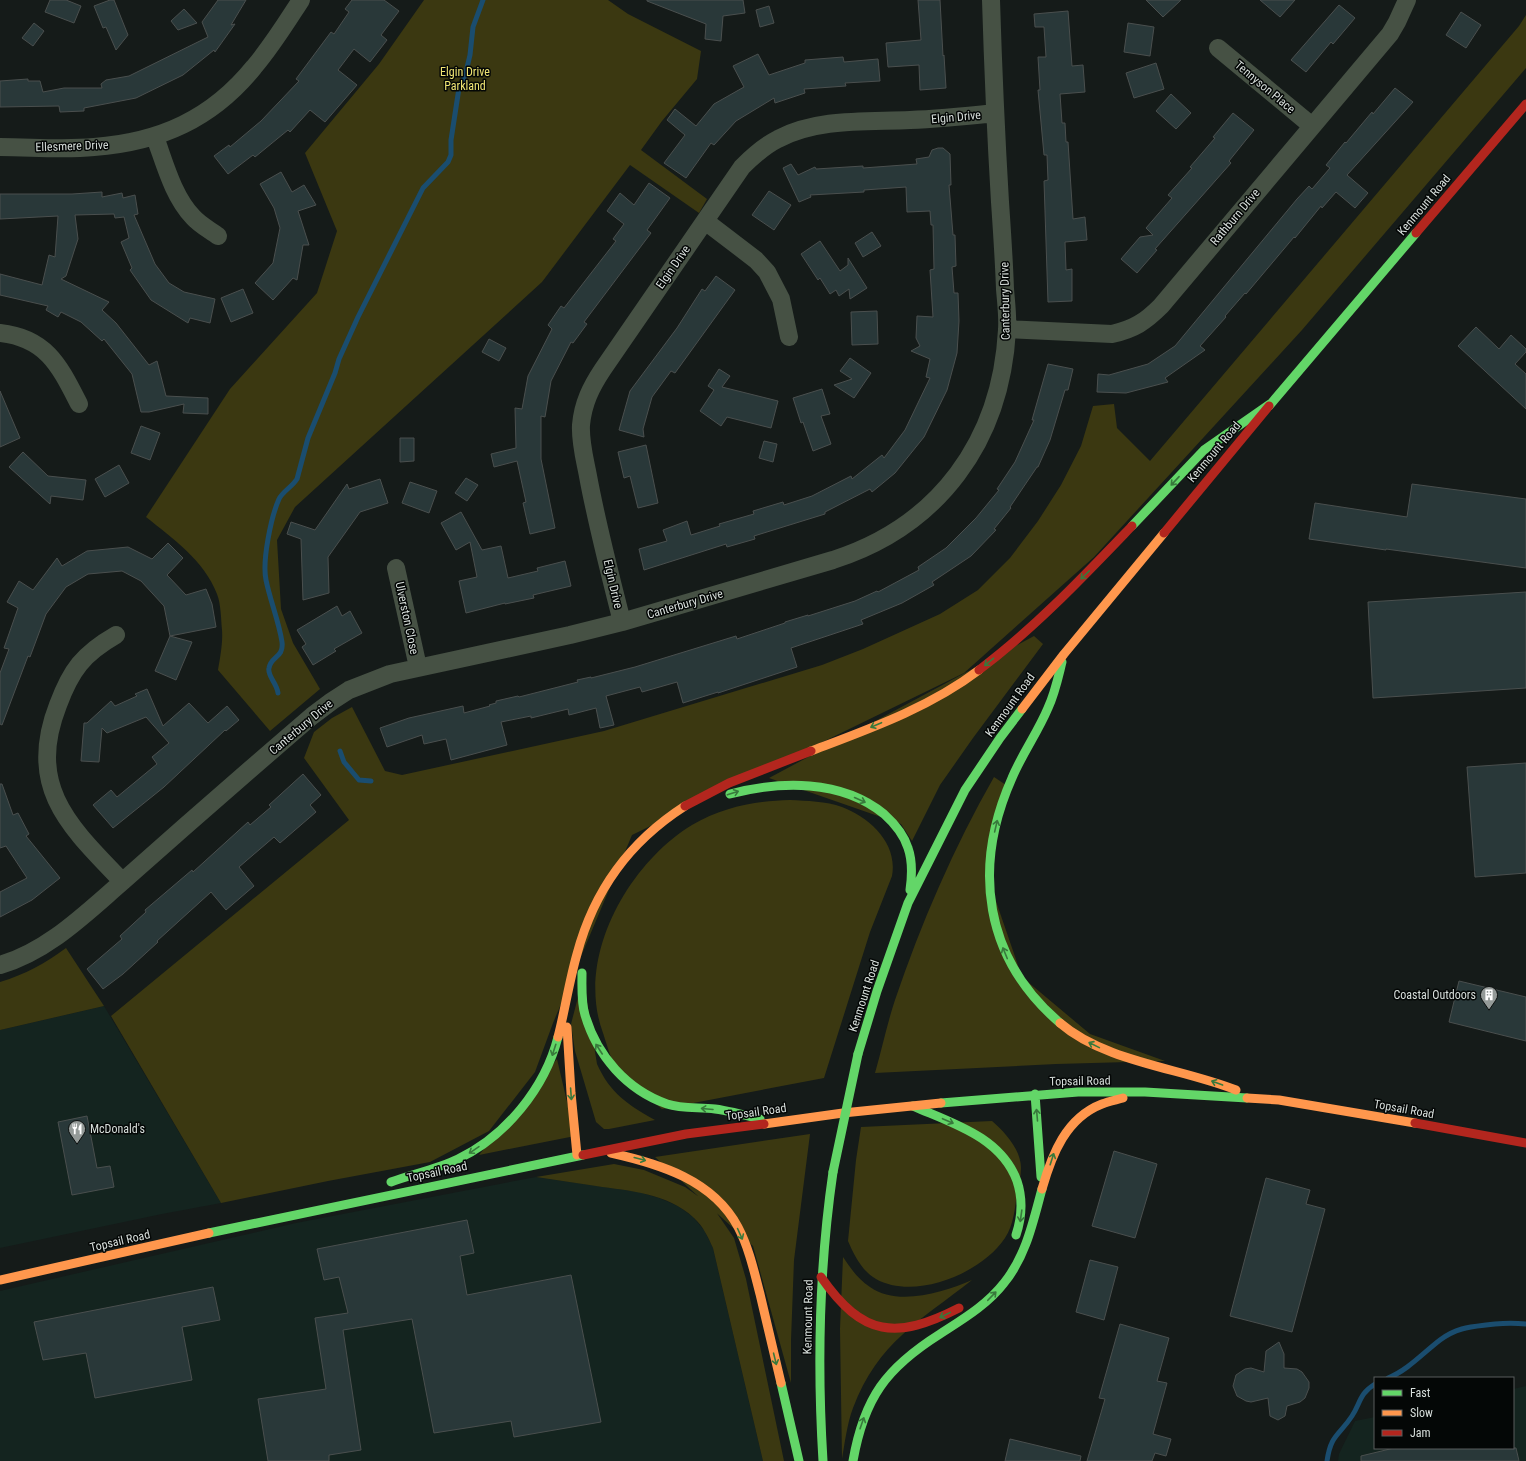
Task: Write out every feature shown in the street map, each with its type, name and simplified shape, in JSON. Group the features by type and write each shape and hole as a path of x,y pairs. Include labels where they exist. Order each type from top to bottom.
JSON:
{"main road":[{"name":"Kenmount Road","path":"823,1461 819,1382 821,1277 833,1172 858,1054 877,992 908,903 935,846 965,790 1005,732 1064,654 1270,404 1526,104"},
{"path":"383,1186 451,1162 466,1155 506,1124 527,1100 544,1073 552,1055 567,999 580,940 593,908 606,884 620,864 633,848 655,826 683,806 715,789 908,711 931,700 971,677 1045,614 1098,562 1206,448 1270,404"},
{"path":"1064,654 1053,696 1022,754 1007,789 993,841 989,874 991,900 996,925 1006,955 1020,980 1037,1003 1057,1021 1086,1041 1107,1052 1209,1080 1254,1098"},
{"path":"773,1122 721,1110 673,1106 648,1096 622,1077 594,1040 585,1019 581,989 584,960 589,940 616,885 639,856 661,835 689,814 712,802 735,792 772,785 806,786 820,788 858,799 871,805 895,825 905,841 910,857 912,873 908,903"},
{"path":"567,999 569,1061 577,1156"},
{"name":"Topsail Road","path":"0,1280 251,1224 686,1134 773,1122 912,1106 1035,1094 1078,1092 1145,1092 1279,1100 1526,1143"},
{"path":"853,1461 858,1435 865,1414 875,1394 887,1376 913,1352 977,1310 994,1294 1010,1275 1024,1250 1054,1152 1065,1133 1082,1116 1102,1104 1145,1092"},
{"path":"1035,1094 1041,1170 1040,1196"},
{"path":"912,1106 977,1135 997,1149 1005,1158 1013,1170 1021,1195 1020,1220 1012,1244"},
{"path":"602,1151 641,1159 686,1178 713,1196 730,1213 750,1260 767,1324 799,1461"},
{"path":"321,1210 369,1191"},
{"path":"821,1277 838,1300 853,1314 863,1321 882,1328 904,1327 926,1322 948,1313 964,1304"}],"street":[{"name":"Ellesmere Drive","path":"0,147 92,147 155,137 174,129 193,119 234,89 254,68 301,0"},
{"name":"Canterbury Drive","path":"0,966 20,958 46,943 85,914 298,727 332,701 350,690 390,674 418,667 570,635 622,622 842,557 882,539 917,515 947,486 964,465 978,442 988,420 1003,371 1008,329 995,113 991,0"},
{"name":"Rathburn Drive","path":"1008,329 1112,334 1126,331 1138,325 1161,306 1390,34 1398,22 1407,0"},
{"name":"Tennyson Place","path":"1218,48 1312,126"},
{"name":"Elgin Drive","path":"622,622 592,499 581,439 583,409 590,390 603,369 742,167 760,150 784,136 809,128 838,123 923,120 995,113"},
{"path":"155,137 171,180 186,207 199,223 218,236"},
{"path":"705,221 756,260 767,272 781,299 789,337"},
{"path":"0,333 25,339 44,350 60,368 79,404"},
{"name":"Ulverston Close","path":"396,568 418,667"},
{"path":"116,635 91,652 71,675 63,691 49,730 47,765 51,787 66,819 82,840 122,881"}],"shaded area":[{"path":"104,1006 221,1203 0,1248 0,1030"},
{"path":"536,1177 639,1192 659,1198 678,1206 693,1217 704,1230 713,1248 763,1461 0,1461 0,1291 296,1223"},
{"path":"1526,1386 1526,1461 1338,1461 1339,1454 1355,1421 1374,1417 1374,1449 1514,1449 1514,1389"}],"green space":[{"name":"Elgin Drive Parkland","path":"424,0 608,0 628,14 701,51 697,79 662,121 641,150 707,199 699,213 630,165 542,282 295,507 277,540 281,609 293,643 320,689 270,731 218,670 222,640 221,616 217,594 211,582 196,560 187,551 146,517 230,389 317,293 337,231 305,153 379,64"},
{"path":"1526,15 1526,68 1302,330 1094,557 964,673 632,835 553,1023 535,1072 489,1131 430,1162 221,1203 111,1016 349,820 304,758 314,732 332,718 352,707 385,771 402,775 604,731 822,665 863,649 940,614 978,590 1010,558 1038,521 1061,485 1081,446 1093,406 1114,404 1117,428 1150,461 1519,26"},
{"path":"1034,636 1043,644 940,785 912,841 901,824 769,778"},
{"path":"994,777 1006,785 989,881 1022,977 1090,1034 1165,1061 1056,1064 875,1073 889,1018 927,914 965,831"},
{"path":"790,800 836,805 862,818 880,833 891,853 893,864 892,876 870,932 824,1078 662,1109 618,1072 603,1033 596,1004 596,974 602,945 613,916 628,888 647,863 669,842 692,825 727,809 764,802"},
{"path":"66,948 104,1006 0,1030 0,982 18,976 34,968"},
{"path":"583,978 597,1064 602,1074 614,1091 636,1109 655,1120 609,1129 604,1129 596,1122 575,1051 571,1024"},
{"path":"557,1059 575,1136 479,1155"},
{"path":"992,1121 1002,1130 1015,1148 1021,1168 1014,1216 1005,1238 994,1251 981,1262 946,1280 928,1285 909,1287 892,1285 871,1276 859,1262 848,1241 856,1160 861,1127"},
{"path":"810,1134 794,1260 791,1383 753,1246 655,1157"},
{"path":"614,1164 644,1170 685,1187 712,1206 734,1238 746,1279 784,1461 763,1461 713,1248 705,1232 697,1221 684,1210 672,1203 648,1194 536,1177"},
{"path":"843,1257 862,1281 881,1293 894,1296 921,1296 948,1289 972,1280 902,1335 888,1349 875,1366 863,1385 853,1408 842,1459 840,1329"}],"building":[{"path":"50,0 66,0 81,6 74,23 45,12"},
{"path":"114,0 128,35 116,50 106,27 103,28 94,6"},
{"path":"218,0 246,0 231,25 235,24 215,52 214,50 183,75 136,98 84,108 84,111 60,112 59,106 0,107 0,81 28,79 28,81 40,81 43,92 64,88 102,88 101,84 106,80 129,76 208,37 202,22"},
{"path":"352,0 384,0 399,11 381,35 387,40 370,62 354,49 338,70 357,85 325,122 310,110 290,132 288,130 255,157 253,155 228,174 214,156 229,145 230,147 261,121 299,81 296,79 331,32 334,34 349,12 345,9"},
{"path":"647,0 743,0 745,13 723,16 721,41 705,39 706,24"},
{"path":"918,0 940,0 946,88 920,90 919,65 888,67 886,43 921,40"},
{"path":"1146,0 1181,0 1163,17"},
{"path":"1260,0 1295,0 1280,17"},
{"path":"1339,5 1355,18 1333,44 1331,42 1306,72 1291,60"},
{"path":"769,6 774,23 760,27 756,10"},
{"path":"184,9 197,23 178,30 171,21"},
{"path":"1068,11 1072,66 1083,65 1085,92 1060,94 1062,123 1065,123 1066,142 1068,142 1073,219 1085,217 1087,240 1065,242 1066,270 1072,269 1072,301 1048,302 1044,181 1048,180 1047,155 1044,155 1038,90 1040,90 1038,57 1046,57 1044,27 1035,27 1034,14"},
{"path":"1461,12 1481,25 1466,48 1446,35"},
{"path":"34,23 44,31 33,46 22,38"},
{"path":"1128,23 1154,27 1150,56 1124,52"},
{"path":"758,54 769,75 805,63 805,60 843,57 844,62 878,59 880,81 845,83 846,86 804,89 805,93 775,103 774,98 736,121 714,145 711,143 686,178 664,163 685,135 667,120 675,109 696,126 714,104 744,87 733,66"},
{"path":"1156,63 1164,89 1134,98 1126,73"},
{"path":"1395,88 1413,102 1347,175 1368,193 1355,208 1336,192 1322,208 1321,206 1295,238 1294,237 1200,346 1205,350 1165,378 1168,382 1126,393 1097,392 1098,374 1109,375 1148,364 1175,346 1297,199 1309,186 1312,189 1330,168 1326,165 1345,142 1346,143 1372,112 1373,114"},
{"path":"1171,94 1191,113 1176,129 1156,111"},
{"path":"1233,113 1254,130 1229,161 1231,163 1155,249 1157,250 1137,273 1121,259 1140,237 1153,235 1146,228 1172,198 1168,195 1192,168 1190,167 1215,138 1213,137"},
{"path":"943,148 950,154 951,185 949,185 953,235 955,235 956,266 952,267 954,293 958,293 959,321 957,353 947,390 924,437 895,473 872,492 870,489 825,512 825,514 754,536 755,539 727,547 726,544 644,570 639,549 667,541 663,530 687,521 691,535 720,526 719,524 754,514 753,511 783,502 784,505 812,496 851,476 852,479 882,455 884,458 905,430 930,378 926,377 930,359 911,351 920,346 916,338 917,316 933,317 930,270 934,269 933,225 931,225 930,211 907,212 906,187 864,190 864,192 810,195 811,197 799,202 783,168 791,164 798,175 815,167 816,169 863,166 863,168 917,164 916,159 929,157 932,150"},
{"path":"281,172 292,192 304,185 316,205 298,211 309,245 303,245 297,280 293,278 273,300 255,283 273,263 280,228 274,208 260,184"},
{"path":"649,183 670,198 647,230 651,233 584,322 587,324 573,343 571,342 551,381 545,417 541,416 541,459 555,528 530,534 523,503 526,502 517,461 494,467 491,454 516,448 515,408 522,409 528,376 552,329 548,325 561,306 564,308 616,241 613,239 624,224 607,211 620,193 634,205"},
{"path":"769,191 791,205 774,230 752,215"},
{"path":"102,192 102,197 122,193 123,198 135,195 138,214 134,215 155,264 169,283 184,292 215,299 210,323 190,318 188,323 151,300 130,270 132,268 121,242 129,238 124,217 115,218 114,214 75,215 78,239 66,276 61,279 109,302 102,310 116,323 149,365 157,361 166,396 208,398 208,414 183,413 184,404 149,412 141,412 132,374 104,339 102,341 81,322 61,312 58,317 46,310 48,306 0,295 0,274 42,285 49,255 55,257 58,216 0,219 0,194 72,194"},
{"path":"872,232 881,246 863,257 855,243"},
{"path":"820,241 840,271 848,265 848,258 867,288 850,299 849,289 839,296 836,290 830,294 820,278 818,280 801,254"},
{"path":"716,276 735,290 675,373 671,371 652,397 643,429 644,437 619,430 630,391 677,328 702,289 705,291"},
{"path":"243,289 253,313 231,322 221,298"},
{"path":"877,311 878,344 852,345 851,312"},
{"path":"1476,327 1499,349 1511,335 1526,349 1526,352 1515,364 1526,374 1526,409 1458,346"},
{"path":"489,339 506,348 499,361 482,352"},
{"path":"850,358 871,373 854,398 834,385 852,379 840,371"},
{"path":"1048,364 1073,369 1068,390 1065,390 1050,440 1038,467 1010,507 1011,508 994,529 996,530 971,556 932,582 934,585 902,603 861,620 863,624 791,648 797,667 683,703 677,682 642,692 640,687 606,696 614,725 600,728 596,708 569,715 568,709 531,718 531,716 501,722 507,745 451,760 446,739 424,744 422,735 387,747 380,728 409,718 463,706 464,713 490,706 489,705 496,703 496,701 519,697 578,682 577,680 635,667 736,636 737,639 785,622 855,601 877,591 878,592 919,570 918,567 946,548 976,518 999,490 997,489 1015,462 1034,420 1032,420"},
{"path":"719,369 730,376 722,387 778,401 771,428 727,417 721,426 700,411 714,390 708,386"},
{"path":"822,389 830,414 821,416 831,444 813,451 803,422 801,423 793,398"},
{"path":"0,391 20,438 0,447"},
{"path":"141,426 160,433 150,460 131,453"},
{"path":"400,438 414,438 414,461 400,462"},
{"path":"764,441 777,444 773,462 759,458"},
{"path":"646,445 658,503 638,508 630,476 624,478 618,452"},
{"path":"23,452 48,476 86,480 83,500 51,496 50,504 9,467"},
{"path":"119,465 129,483 105,497 95,479"},
{"path":"466,478 478,485 467,501 455,493"},
{"path":"380,479 388,503 360,512 328,557 329,593 303,600 301,539 287,534 291,522 315,530 347,484 349,489"},
{"path":"410,482 437,491 429,513 402,503"},
{"path":"1412,484 1526,499 1526,568 1309,539 1315,503 1407,517"},
{"path":"461,512 482,550 501,546 508,578 538,571 537,568 565,561 571,586 533,595 534,598 505,603 466,613 459,581 477,577 470,542 456,550 441,523"},
{"path":"168,543 183,558 167,575 186,595 206,589 212,604 216,627 170,636 164,606 141,581 122,571 88,574 66,587 46,614 30,657 28,656 2,725 0,724 0,673 9,649 4,648 18,608 7,602 19,581 33,590 57,558 62,566 87,551 128,547 152,559"},
{"path":"1526,592 1526,688 1373,698 1368,602"},
{"path":"337,606 342,616 350,611 362,633 334,649 336,651 313,665 302,647 306,644 297,630"},
{"path":"170,636 192,642 176,680 155,671"},
{"path":"147,689 163,726 189,703 208,723 227,706 239,720 226,731 225,730 164,787 113,828 93,805 111,790 117,797 157,764 152,757 169,743 146,717 107,733 102,728 99,762 81,761 84,723 87,723 111,701 115,706 137,696 135,694"},
{"path":"1526,763 1526,873 1475,877 1467,767"},
{"path":"303,774 321,795 310,805 316,812 280,843 274,837 239,867 254,886 226,910 211,892 123,974 103,989 87,969 122,939 120,936 146,912 145,910 192,870 193,872 248,822 250,825 271,807 269,805"},
{"path":"0,784 2,784 13,815 18,813 29,834 26,836 60,878 32,900 0,917 0,892 27,878 6,846 0,848"},
{"name":"Coastal Outdoors","path":"1459,981 1526,997 1526,1041 1449,1022"},
{"name":"McDonald's","path":"87,1116 97,1168 110,1166 114,1187 72,1195 58,1122"},
{"path":"1114,1151 1157,1164 1135,1238 1092,1226"},
{"path":"1266,1178 1310,1190 1306,1204 1325,1209 1292,1332 1230,1316"},
{"path":"467,1220 474,1253 460,1256 467,1295 571,1275 601,1422 514,1437 511,1421 434,1433 412,1319 343,1330 361,1450 329,1455 329,1461 268,1461 258,1399 326,1389 315,1318 348,1313 339,1277 324,1280 317,1249"},
{"path":"1090,1260 1118,1267 1104,1320 1076,1312"},
{"path":"213,1287 220,1320 182,1327 192,1380 95,1398 86,1353 43,1360 34,1322"},
{"path":"1120,1324 1169,1338 1157,1381 1167,1383 1153,1434 1171,1439 1166,1456 1155,1453 1152,1461 1087,1461 1105,1399 1099,1398"},
{"path":"1279,1342 1284,1354 1284,1368 1297,1369 1302,1372 1309,1382 1309,1388 1305,1398 1300,1402 1287,1406 1285,1416 1278,1420 1270,1416 1268,1398 1251,1402 1246,1401 1237,1396 1233,1386 1236,1375 1245,1369 1251,1368 1264,1372 1266,1351"},
{"path":"1010,1439 1081,1456 1080,1461 1005,1461"},
{"path":"1516,1448 1519,1461 1361,1461 1361,1456 1390,1449"}],"waterway":[{"path":"278,693 269,674 269,668 272,661 281,651 282,642 265,572 266,551 273,517 279,499 297,479 308,438 335,373 339,359 358,317 423,188 448,162 451,155 451,140 459,88 465,76 470,55 473,27 483,0"},
{"path":"340,751 344,762 359,780 371,781"},
{"path":"1390,1377 1402,1371 1440,1340 1454,1332 1466,1328 1495,1324 1526,1324"},
{"path":"1327,1461 1333,1440 1352,1416 1363,1395 1374,1385"}],"traffic: fast":[{"path":"1269,406 1416,233"},
{"path":"1132,526 1204,450 1270,404"},
{"path":"1060,1023 1034,998 1015,970 1001,941 992,910 990,878 992,845 999,812 1016,769 1044,717 1056,685 1062,662"},
{"path":"858,1054 877,991 908,903 965,790 1000,738 1022,709"},
{"path":"730,794 769,787 789,785 810,786 849,794 867,803 884,814 904,838 910,853 912,874 910,890"},
{"path":"582,973 583,1005 590,1030 597,1044 616,1070 639,1090 652,1098 679,1107 709,1108 738,1113 760,1119"},
{"path":"391,1182 442,1166 458,1159 476,1149 507,1124 533,1092 544,1074 558,1037"},
{"path":"833,1172 858,1054"},
{"path":"941,1103 1078,1092 1145,1092 1247,1098"},
{"path":"1035,1094 1041,1177"},
{"path":"913,1106 974,1133 987,1142 1010,1166 1017,1181 1020,1194 1020,1222 1016,1235"},
{"path":"209,1233 583,1155"},
{"path":"823,1461 820,1388 820,1316 828,1208 833,1172"},
{"path":"853,1461 864,1419 871,1402 880,1387 905,1359 982,1305 997,1291 1012,1273 1028,1238 1042,1189"},
{"path":"781,1383 799,1461"}],"traffic: slow":[{"path":"1022,709 1064,654 1164,533"},
{"path":"811,751 876,726 919,707 940,696 979,670"},
{"path":"558,1037 577,954 593,909 616,870 631,852 647,835 685,806"},
{"path":"1060,1023 1078,1036 1121,1056 1214,1082 1236,1090"},
{"path":"567,1027 577,1155"},
{"path":"1042,1189 1056,1150 1070,1128 1089,1110 1105,1103 1123,1098"},
{"path":"1247,1098 1279,1100 1415,1123"},
{"path":"764,1124 843,1113 941,1103"},
{"path":"611,1153 630,1157 684,1176 714,1197 727,1211 742,1235 751,1260 781,1383"},
{"path":"0,1280 209,1233"}],"traffic: jam":[{"path":"1416,233 1526,104"},
{"path":"1164,533 1269,406"},
{"path":"979,670 1020,637 1132,526"},
{"path":"685,806 729,783 811,751"},
{"path":"1415,1123 1526,1143"},
{"path":"583,1155 686,1134 764,1124"},
{"path":"821,1277 836,1297 851,1312 867,1322 882,1327 899,1328 917,1325 959,1308"}],"place":[{"name":"Coastal Outdoors","path":"1489,1010"},
{"name":"McDonald's","path":"77,1144"}]}
